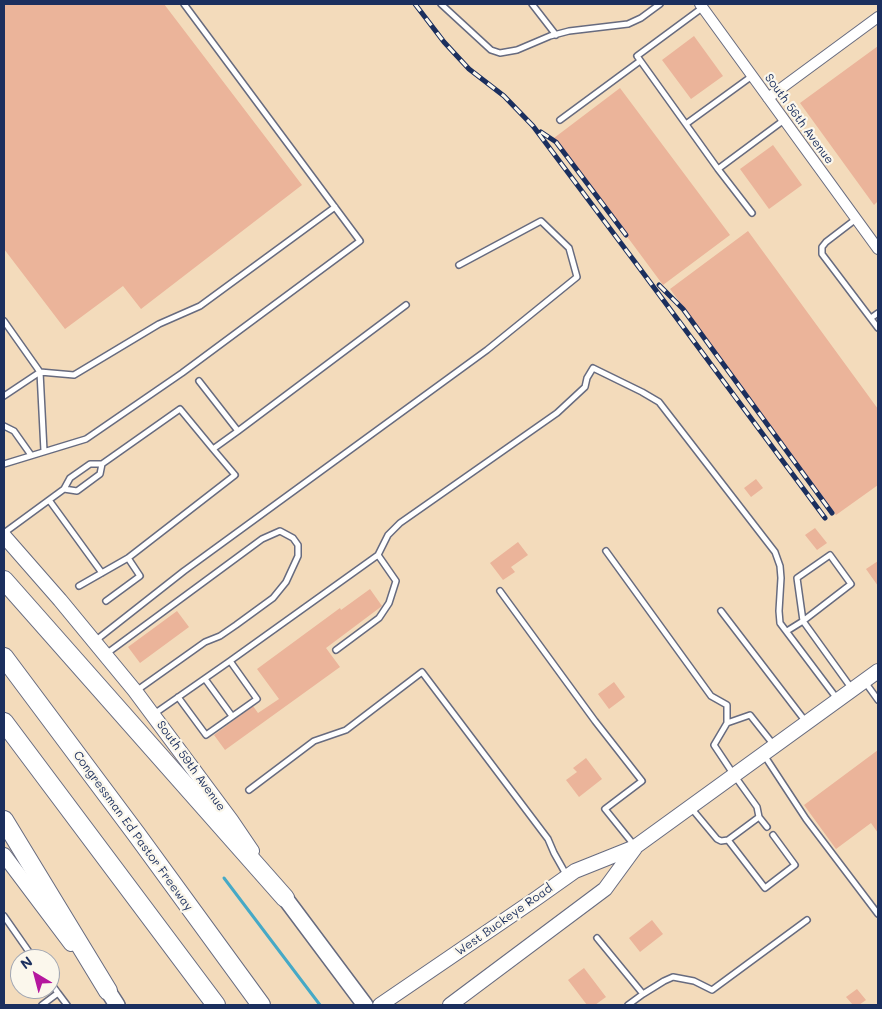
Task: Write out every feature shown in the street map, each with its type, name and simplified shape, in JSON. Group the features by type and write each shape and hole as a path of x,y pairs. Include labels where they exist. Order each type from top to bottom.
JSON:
{"highway":[{"path":"4,580 285,898"},
{"name":"Congressman Ed Pastor Freeway","path":"4,657 261,1005"},
{"path":"4,722 216,1005"},
{"path":"4,820 112,998"}],"main road":[{"name":"South 59th Avenue","path":"4,534 153,714 231,820 285,898 365,1005"},
{"name":"West Buckeye Road","path":"380,1005 575,870 636,847 878,671"},
{"name":"West Buckeye Road","path":"450,1005 605,889 636,847"},
{"path":"4,855 112,998"}],"street":[{"name":"South 56th Avenue","path":"701,6 878,249"},
{"path":"768,98 878,17"}],"lane":[{"path":"4,464 86,439 182,373 360,241 184,4"},
{"path":"441,4 491,50 500,53 517,50 569,31 628,24 641,18 660,4"},
{"path":"532,4 556,35"},
{"path":"701,6 637,56 752,213"},
{"path":"560,120 640,61"},
{"path":"686,124 752,76"},
{"path":"718,169 784,120"},
{"path":"4,395 40,372 74,376 158,324 200,306 335,208"},
{"path":"856,219 826,242 822,247 822,254 878,328"},
{"path":"95,642 184,571 487,350 577,278 569,248 541,221 459,265"},
{"path":"213,449 406,305"},
{"path":"871,318 878,312"},
{"path":"4,321 40,372 44,451"},
{"path":"153,714 230,662 378,555 388,535 400,523 557,413 585,387 587,378 593,368 658,402 775,552 780,566 781,578 780,623 838,700"},
{"path":"199,381 238,432"},
{"path":"4,534 64,489 70,478 90,464 102,464 180,409 235,475 128,558 79,586"},
{"path":"4,426 14,431 31,455"},
{"path":"64,489 77,491 100,474 102,464"},
{"path":"49,500 102,573"},
{"path":"105,654 262,538 280,531 293,538 298,545 298,556 286,582 273,598 236,626 220,636 205,642 135,691"},
{"path":"606,551 711,696 727,705 726,723 714,744 757,806 760,817 767,827"},
{"path":"787,631 803,620 851,584 830,554 797,578 803,620 852,690"},
{"path":"336,650 379,618 389,603 396,582 378,555"},
{"path":"106,601 140,576 128,558"},
{"path":"500,591 595,721 642,781 605,809 636,847"},
{"path":"721,611 806,723"},
{"path":"178,697 206,735 257,699 230,662"},
{"path":"250,790 314,741 346,730 422,672 548,839 567,876"},
{"path":"205,679 232,716"},
{"path":"864,681 878,700"},
{"path":"726,723 750,715 775,746"},
{"path":"763,754 806,819 878,914"},
{"path":"690,807 717,839 721,841 728,840 760,817"},
{"path":"728,840 765,888 795,865 773,835"},
{"path":"4,916 27,949"},
{"path":"628,1005 672,977 694,982 712,990 807,920"},
{"path":"597,938 643,994"}],"building":[{"path":"4,4 164,4 302,185 141,309 123,286 65,329 4,249"},
{"path":"694,36 723,76 691,99 662,60"},
{"path":"878,46 878,201 874,205 800,103"},
{"path":"620,88 730,235 663,285 554,138"},
{"path":"773,145 802,185 769,209 740,169"},
{"path":"748,231 878,409 878,485 836,515 670,289"},
{"path":"756,479 763,488 751,497 744,488"},
{"path":"815,528 827,543 817,550 805,535"},
{"path":"518,542 528,555 511,567 515,572 503,580 490,563"},
{"path":"878,561 878,586 866,569"},
{"path":"370,589 382,606 326,648 340,667 225,750 214,735 253,706 258,713 279,699 257,669 340,608 341,610"},
{"path":"177,611 189,627 140,663 128,647"},
{"path":"614,682 625,697 609,709 598,694"},
{"path":"878,750 878,833 871,823 836,849 804,805"},
{"path":"586,758 602,779 579,797 566,780 577,772 573,768"},
{"path":"652,920 663,934 640,952 629,938"},
{"path":"584,968 606,997 595,1005 587,1005 568,980"},
{"path":"857,989 866,1000 859,1005 853,1005 846,997"}],"waterway":[{"path":"224,878 320,1005"}],"railway":[{"path":"415,4 444,42 469,69 504,96 533,126 825,518"},
{"path":"541,132 556,142 626,235"},
{"path":"659,285 683,309 832,513"}]}
